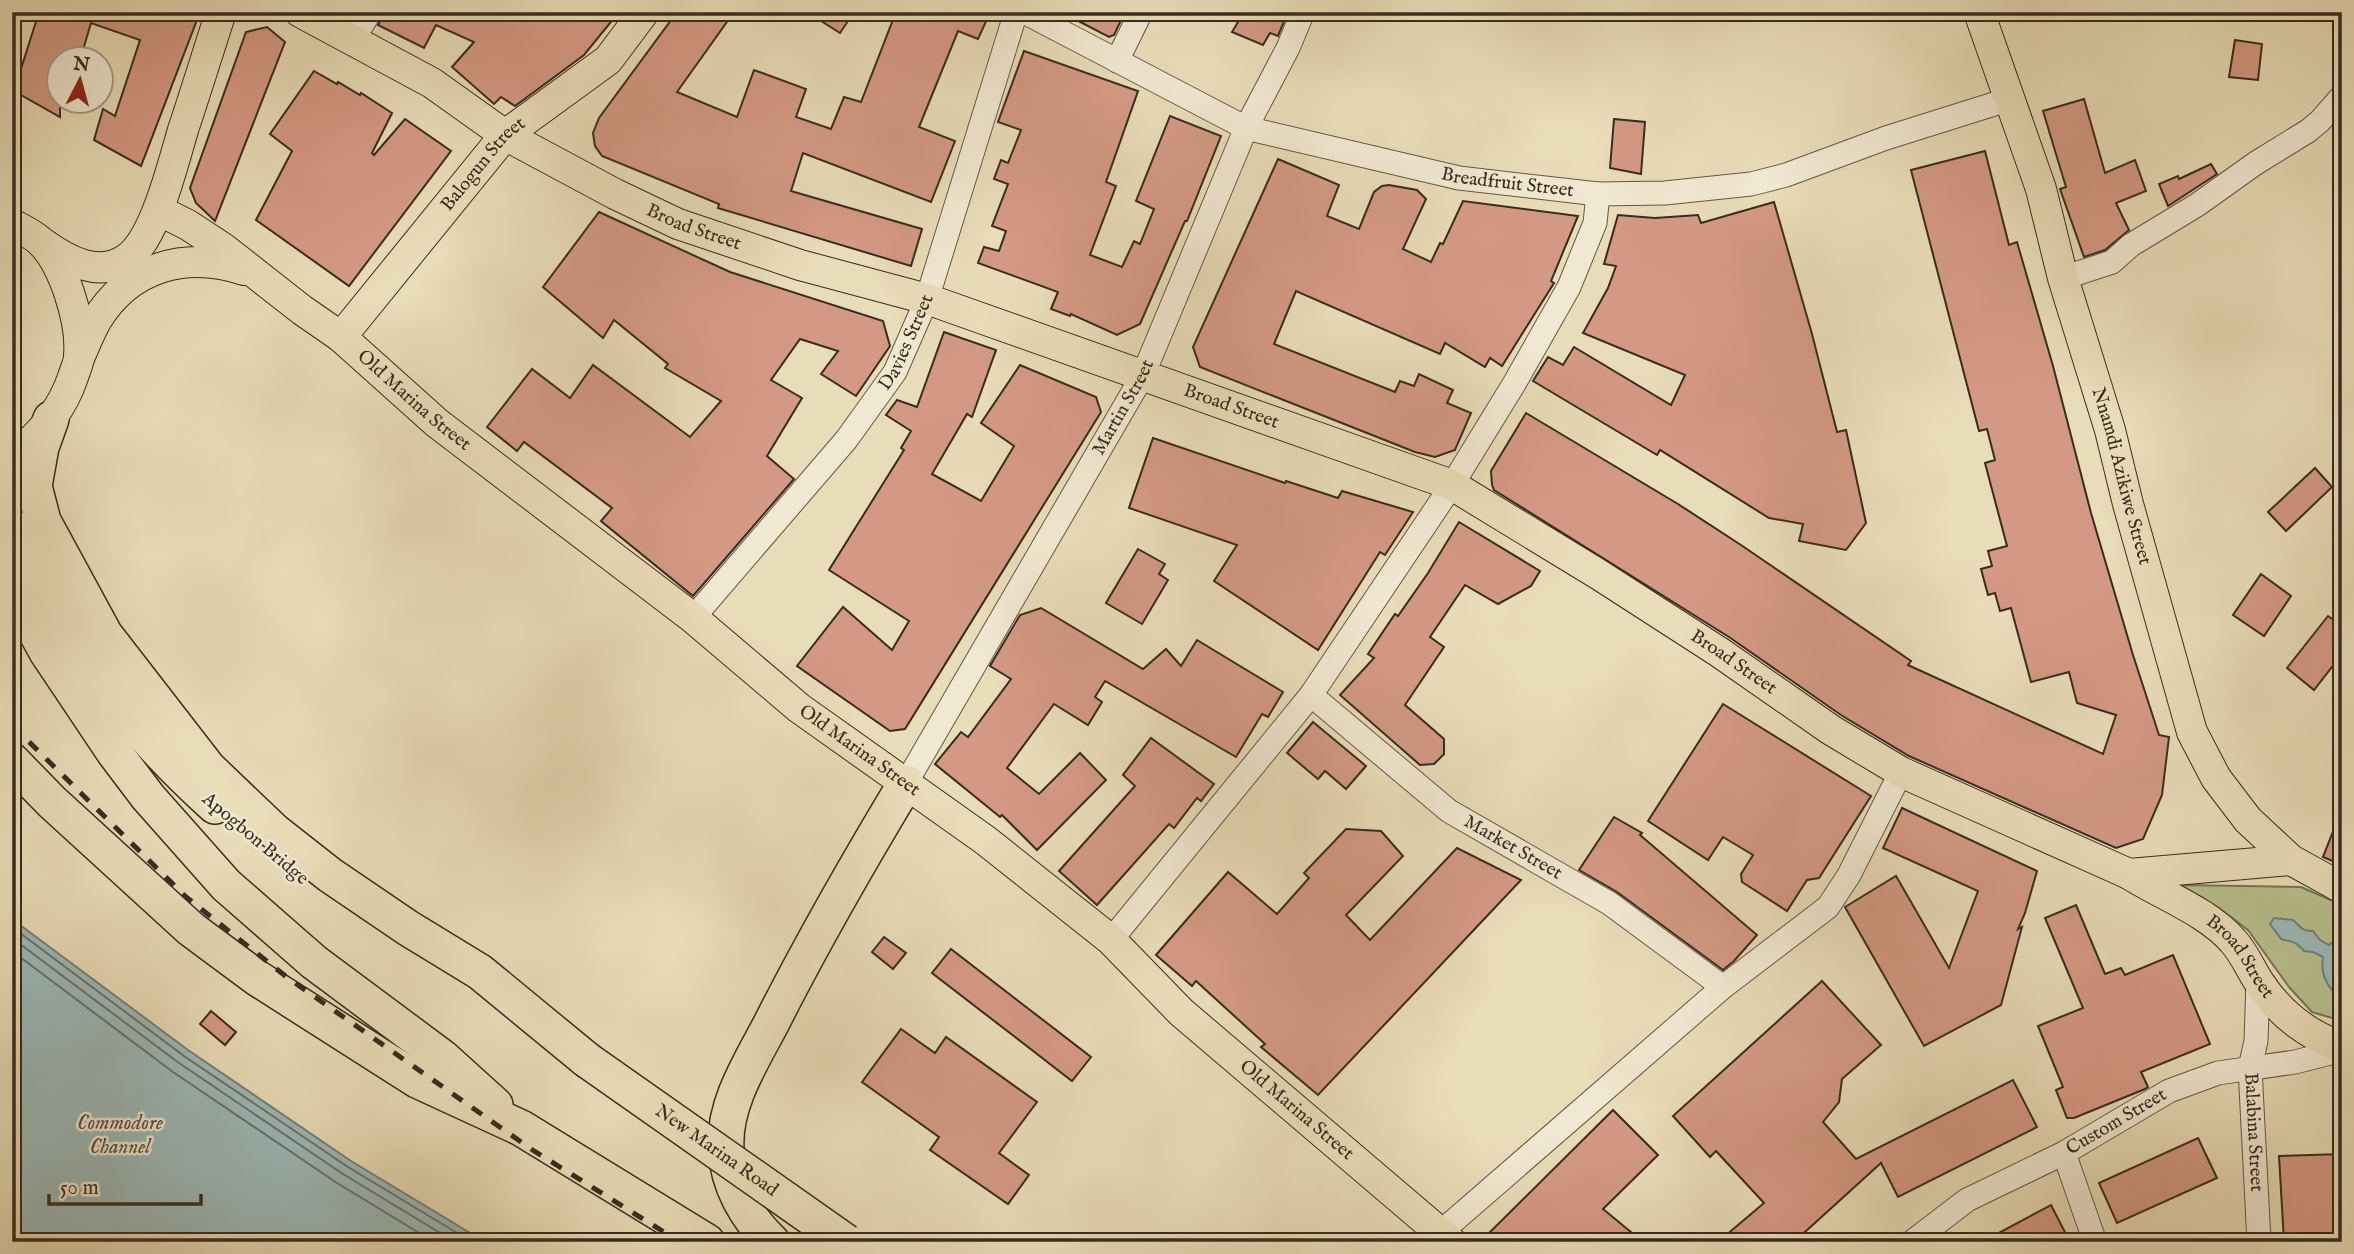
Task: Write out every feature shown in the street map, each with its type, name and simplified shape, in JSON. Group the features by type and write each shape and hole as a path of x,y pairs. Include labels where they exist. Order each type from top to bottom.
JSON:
{"highway":[{"path":"51,419 41,447 34,486 43,521 105,635 208,768 274,831 330,875 408,928 480,972 587,1060"},
{"name":"Apogbon Bridge","path":"12,527 50,607 77,651 145,737 191,785 277,861 333,902 453,980 587,1060"},
{"path":"12,588 47,652 114,752 226,885 314,962 443,1058 521,1128"},
{"path":"12,761 52,803 191,929 257,978 417,1080 521,1128 707,1242"},
{"path":"772,1242 753,1220 732,1181 726,1148 729,1116 739,1086 811,943 906,783"},
{"name":"New Marina Road","path":"587,1060 846,1242"}],"main road":[{"path":"23,228 62,258 89,267 104,267 129,257 158,210 221,12"},
{"name":"Broad Street","path":"300,12 432,83 505,135 615,194 678,224 800,265 928,299 1452,485 1598,574 1719,652 1831,730 1901,772 2129,874 2202,916 2233,940 2258,981 2291,1019 2319,1039 2342,1048"},
{"name":"Balogun Street","path":"341,337 505,135 608,60 644,12"},
{"name":"Nnamdi Azikiwe Street","path":"1979,12 2041,189 2063,278 2110,430 2192,732 2216,778 2248,820 2291,860 2342,888"},
{"name":"Old Marina Street","path":"158,210 223,248 341,337 437,423 693,618 799,708 985,840 1111,940 1181,1012 1446,1237"},
{"path":"12,457 31,443 51,419 67,394 79,357 75,311 64,276 23,228"},
{"name":"Old Marina Street","path":"79,357 97,320 113,299 133,281 156,268 183,262 209,262 255,273"},
{"name":"Broad Street","path":"2129,874 2291,860"}],"street":[{"path":"353,39 370,12"},
{"name":"Davies Street","path":"693,618 846,439 895,372 928,299 1016,12"},
{"name":"Breadfruit Street","path":"1024,12 1246,128 1459,178 1598,194 1665,193 1751,184 1786,175 1886,138 2010,99"},
{"path":"1117,61 1141,12"},
{"name":"Martin Street","path":"906,783 1143,375 1246,128 1288,48 1303,12"},
{"path":"2063,278 2112,262 2131,245 2197,205 2256,163 2308,131 2342,96"},
{"path":"1111,940 1311,695 1452,485 1569,287 1595,223 1598,194"},
{"name":"Market Street","path":"1311,695 1448,811 1609,903 1723,987"},
{"path":"1446,1237 1723,987 1828,907 1849,875 1901,772"},
{"name":"Balabina Street","path":"2258,981 2256,1041 2250,1068 2259,1242"},
{"name":"Custom Street","path":"1912,1242 1967,1200 2064,1153 2169,1091 2218,1073 2295,1062 2342,1048"},
{"path":"2064,1153 2095,1242"}],"green space":[{"path":"2180,885 2301,887 2342,905 2342,1021 2312,1012 2289,987 2248,930 2219,908"}],"water":[{"path":"2274,918 2293,920 2304,929 2313,931 2320,940 2329,945 2342,935 2342,999 2326,981 2323,957 2304,951 2291,941 2281,939 2270,924"},
{"name":"Commodore Channel","path":"12,919 188,1050 351,1161 485,1242 12,1242"}],"building":[{"path":"39,12 200,12 141,166 94,140 101,116 116,116 140,40 91,23 84,46 46,46 46,109 14,91"},
{"path":"384,12 534,12 544,20 550,12 619,12 584,55 515,106 501,97 494,104 452,67 474,42 436,25 424,48 378,25"},
{"path":"677,12 734,12 677,92 737,117 754,70 806,89 796,117 831,129 844,97 861,102 896,12 978,12 988,17 978,39 958,31 919,127 955,141 931,202 803,153 791,191 922,229 911,266 718,208 719,204 602,156 595,146 593,133 599,118"},
{"path":"807,12 854,12 840,33"},
{"path":"1061,12 1125,12 1114,35 1109,37"},
{"path":"1244,12 1288,12 1278,36 1270,33 1263,45 1232,32"},
{"path":"267,27 285,42 215,221 196,203 190,188 246,32"},
{"path":"2235,40 2262,44 2258,80 2229,77"},
{"path":"1024,51 1138,91 1106,182 1116,186 1090,255 1122,267 1134,241 1140,244 1154,209 1136,201 1170,116 1221,136 1187,221 1140,324 1117,335 1071,314 1070,316 1051,309 1058,292 978,263 984,247 999,251 1006,231 992,226 1008,184 994,179 1001,160 1008,163 1021,130 998,122"},
{"path":"314,71 360,95 361,93 392,113 372,153 374,155 405,119 451,151 349,286 256,220 292,151 270,134"},
{"path":"2084,99 2105,173 2135,160 2146,191 2116,203 2129,230 2105,250 2084,257 2060,189 2066,187 2043,111"},
{"path":"1614,119 1645,122 1641,174 1610,168"},
{"path":"1985,151 2009,245 2017,242 2133,655 2159,735 2169,737 2162,795 2143,839 2116,848 1909,756 1841,715 1729,637 1494,490 1492,485 1491,471 1526,413 1741,545 1911,661 1908,665 2103,754 2116,715 2077,703 2069,672 2031,682 2011,608 2000,611 1995,593 1988,595 1981,569 1992,566 1988,551 2007,546 1985,463 1995,460 1987,429 1979,431 1911,170"},
{"path":"1278,159 1339,185 1327,216 1359,229 1374,192 1382,186 1417,190 1426,199 1403,249 1431,262 1440,243 1443,244 1463,201 1578,216 1551,281 1554,283 1502,366 1490,358 1485,367 1445,343 1440,354 1296,291 1274,344 1395,392 1400,381 1414,386 1419,374 1453,390 1447,403 1471,413 1455,450 1435,457 1415,452 1200,367 1193,347"},
{"path":"2211,164 2217,174 2168,206 2159,184 2178,176 2179,179"},
{"path":"1774,202 1837,432 1846,430 1866,523 1846,550 1799,541 1803,524 1769,518 1660,450 1657,455 1533,381 1548,357 1563,365 1574,347 1671,405 1685,375 1583,333 1608,288 1616,266 1604,264 1618,215 1655,218 1698,215 1701,223"},
{"path":"599,212 730,272 883,321 890,346 856,396 821,374 838,351 800,339 771,380 802,398 767,456 794,479 693,596 601,521 612,508 524,442 517,451 487,427 532,369 570,398 593,365 690,437 721,401 665,368 668,364 614,320 603,338 543,287"},
{"path":"944,332 996,350 972,417 967,414 932,474 981,501 1014,446 981,423 1020,365 1096,397 1101,412 905,729 890,731 797,666 843,607 892,650 909,621 829,570 904,450 901,448 911,431 886,415 897,400 917,407"},
{"path":"1153,438 1285,483 1286,481 1338,498 1342,491 1413,512 1385,555 1380,552 1318,650 1214,581 1237,545 1129,508"},
{"path":"2315,468 2332,487 2286,531 2268,512"},
{"path":"1459,522 1540,571 1531,586 1498,604 1465,585 1430,637 1444,647 1405,705 1444,739 1444,754 1434,764 1420,765 1340,695 1374,658 1368,654 1395,614 1398,616 1428,573"},
{"path":"1138,549 1165,564 1159,574 1168,580 1142,624 1106,603"},
{"path":"2261,574 2291,596 2264,636 2233,615"},
{"path":"1041,608 1143,669 1166,649 1181,666 1197,640 1283,692 1268,717 1262,714 1236,757 1105,681 1095,697 1102,702 1088,725 1054,704 1007,768 1039,794 1080,753 1106,780 1037,850 1002,815 1000,817 935,764 961,732 968,737 1011,679 990,666 1020,615"},
{"path":"2328,616 2342,626 2342,654 2314,690 2287,668"},
{"path":"1723,704 1871,796 1819,878 1807,880 1787,911 1742,882 1741,874 1753,855 1723,837 1708,860 1648,821"},
{"path":"1313,722 1366,766 1346,789 1325,771 1318,779 1287,753"},
{"path":"1151,738 1214,784 1201,801 1197,798 1174,828 1169,824 1097,905 1059,871 1135,786 1123,775"},
{"path":"1902,808 2037,871 2018,929 2022,927 2001,1005 1924,1046 1845,907 1896,876 1949,968 1978,891 1883,848"},
{"path":"2342,811 2342,865 2323,857"},
{"path":"1614,817 1642,833 1640,835 1757,935 1723,970 1617,892 1579,870"},
{"path":"1346,829 1381,831 1403,856 1346,915 1370,940 1457,848 1521,880 1318,1095 1261,1047 1265,1044 1196,981 1192,986 1156,955 1228,872 1277,914 1309,878 1304,873"},
{"path":"2076,905 2105,974 2121,968 2125,975 2173,955 2210,1044 2141,1072 2148,1087 2145,1089 2074,1118 2067,1118 2056,1090 2063,1087 2038,1026 2083,1008 2045,918"},
{"path":"884,937 906,953 893,969 872,952"},
{"path":"951,949 1091,1057 1072,1081 932,973"},
{"path":"1822,981 1881,1045 1842,1079 1839,1102 1823,1122 1856,1159 2013,1080 2037,1127 1898,1197 1881,1163 1794,1242 1718,1242 1764,1203 1716,1151 1710,1157 1673,1116"},
{"path":"211,1011 236,1032 225,1045 200,1024"},
{"path":"901,1029 935,1053 946,1037 1037,1102 999,1153 1029,1175 1008,1204 930,1150 939,1137 862,1082"},
{"path":"1613,1110 1658,1155 1603,1209 1643,1242 1480,1242"},
{"path":"2198,1138 2217,1178 2117,1223 2099,1183"},
{"path":"2342,1154 2342,1242 2284,1242 2279,1156"},
{"path":"2051,1205 2070,1242 1982,1242"}],"railway":[{"path":"12,725 186,897 288,978 531,1149 680,1242"}]}
